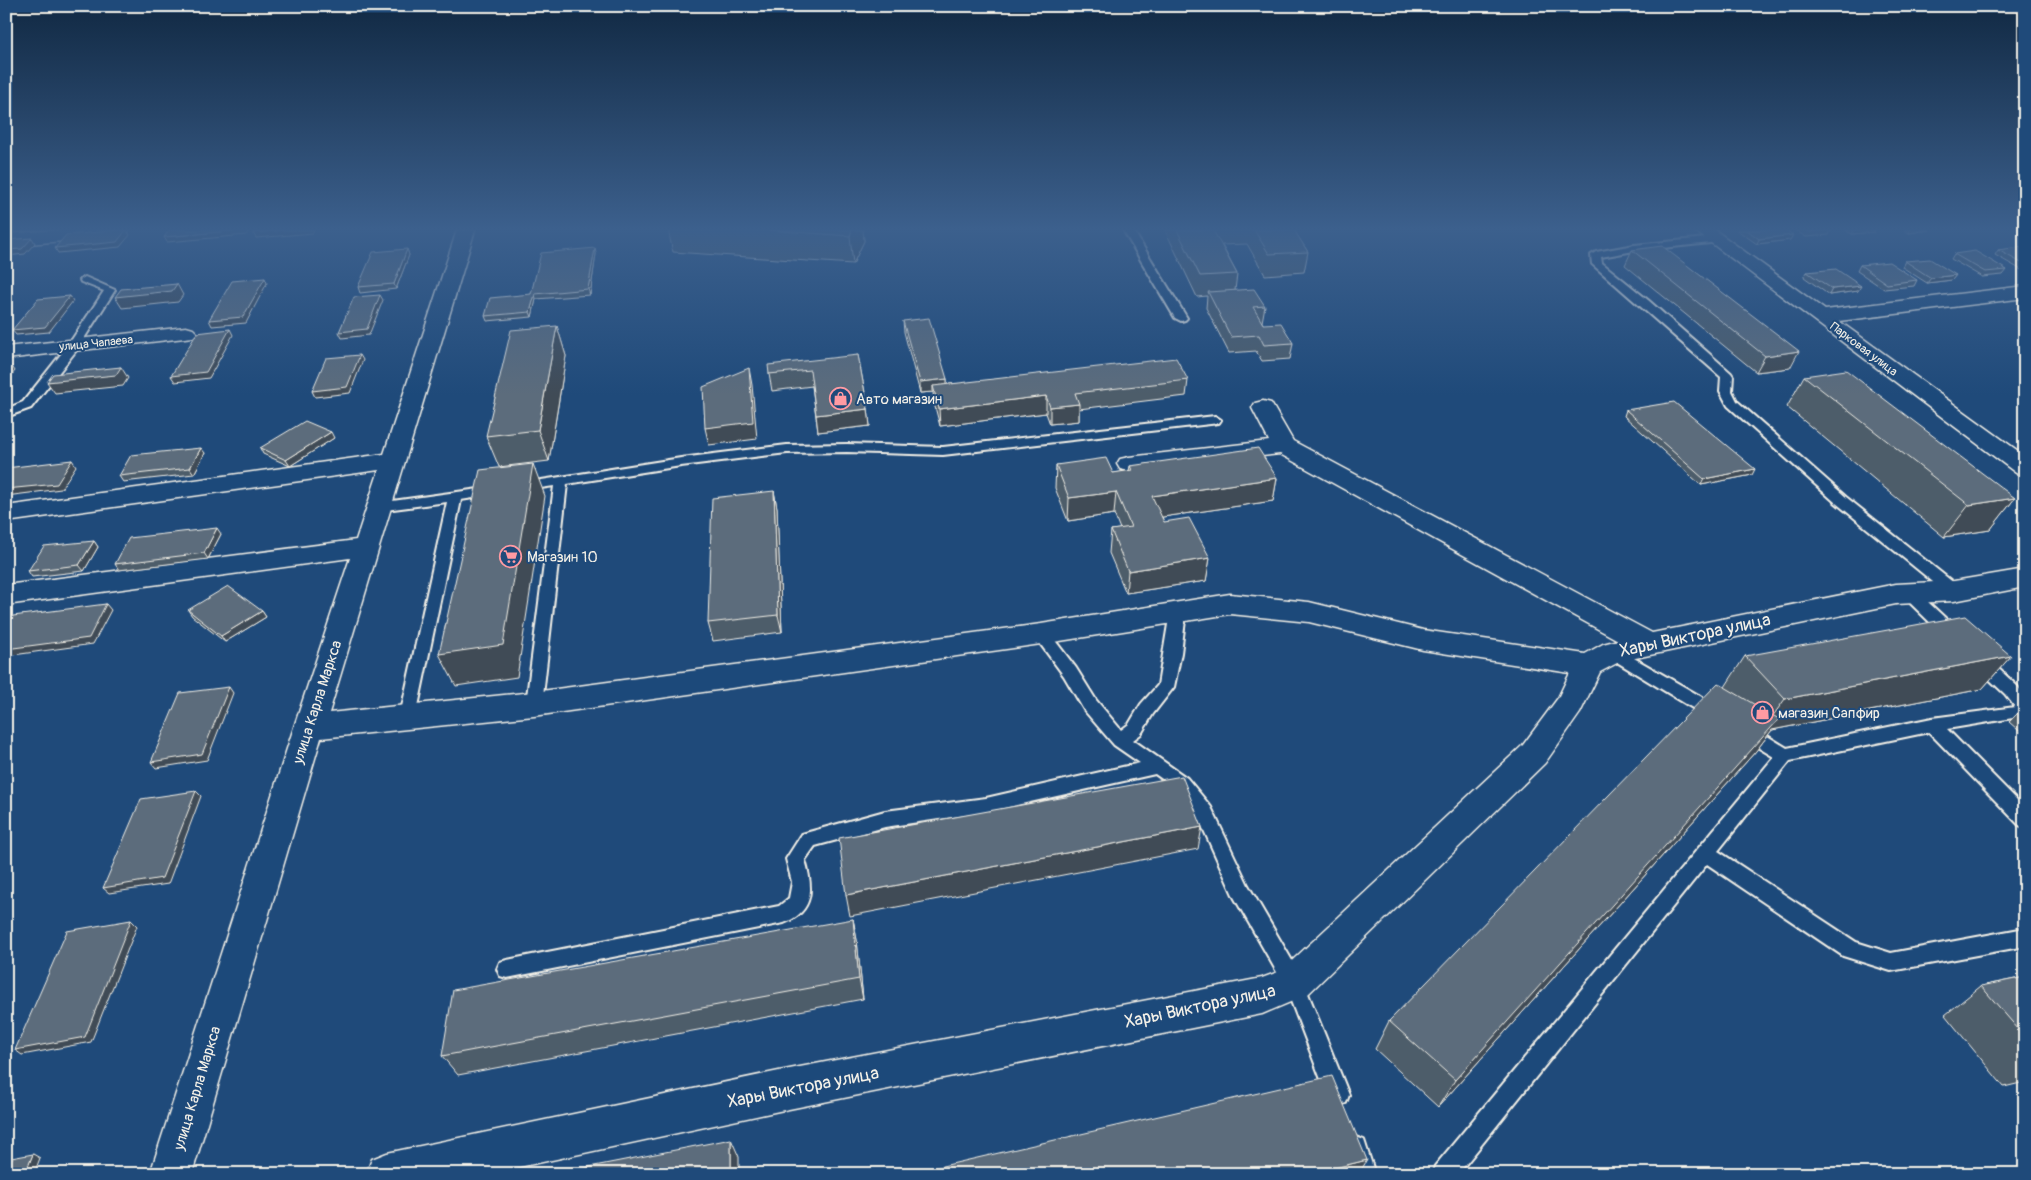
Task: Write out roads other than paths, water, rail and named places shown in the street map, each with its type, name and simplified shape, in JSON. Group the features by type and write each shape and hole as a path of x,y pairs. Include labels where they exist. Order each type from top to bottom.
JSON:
{"street":[{"name":"улица Карла Маркса","path":"171,1174 309,726 449,285"},
{"name":"Парковая улица","path":"1777,285 2025,468"},
{"path":"1820,317 2025,292"},
{"name":"улица Чапаева","path":"6,354 186,334"},
{"path":"1263,408 1284,446 1648,644"},
{"path":"1128,464 1284,446"},
{"path":"6,514 394,460"},
{"path":"6,595 367,547"},
{"name":"Хары Виктора улица","path":"387,1174 779,1091 1262,996 1294,984 1534,754 1601,659 1648,644 1908,592 1954,591 2025,578"},
{"path":"309,726 534,704 1041,634 1230,604 1309,612 1423,640 1493,652 1601,659"}],"lane":[{"path":"6,413 27,405 74,346 110,290 98,285"},
{"path":"1161,285 1181,318"},
{"path":"1623,285 1727,376 1726,391 1732,403 1837,498 1892,544 1954,591"},
{"path":"378,507 680,462 788,449 847,448 943,451 1215,420"},
{"path":"534,704 561,481"},
{"path":"408,716 455,496"},
{"path":"1443,1174 1785,755 1932,726 2015,713 2025,709 2011,690 1908,592"},
{"path":"1120,740 1135,729 1147,710 1166,687 1173,653 1178,612"},
{"path":"1041,634 1070,672 1090,705 1120,740 1181,783 1205,812 1241,891 1294,984 1348,1122 1364,1174"},
{"path":"1601,659 1729,722 1785,755"},
{"path":"1932,726 2025,820"},
{"path":"507,969 784,914 798,903 802,882 795,860 809,840 885,819 986,805 1156,767"},
{"path":"1705,853 1850,949 1891,962 2025,938"}],"place":[{"name":"Авто магазин","path":"840,399"},
{"name":"Магазин 10","path":"511,557"},
{"name":"магазин Сапфир","path":"1762,713"}]}
